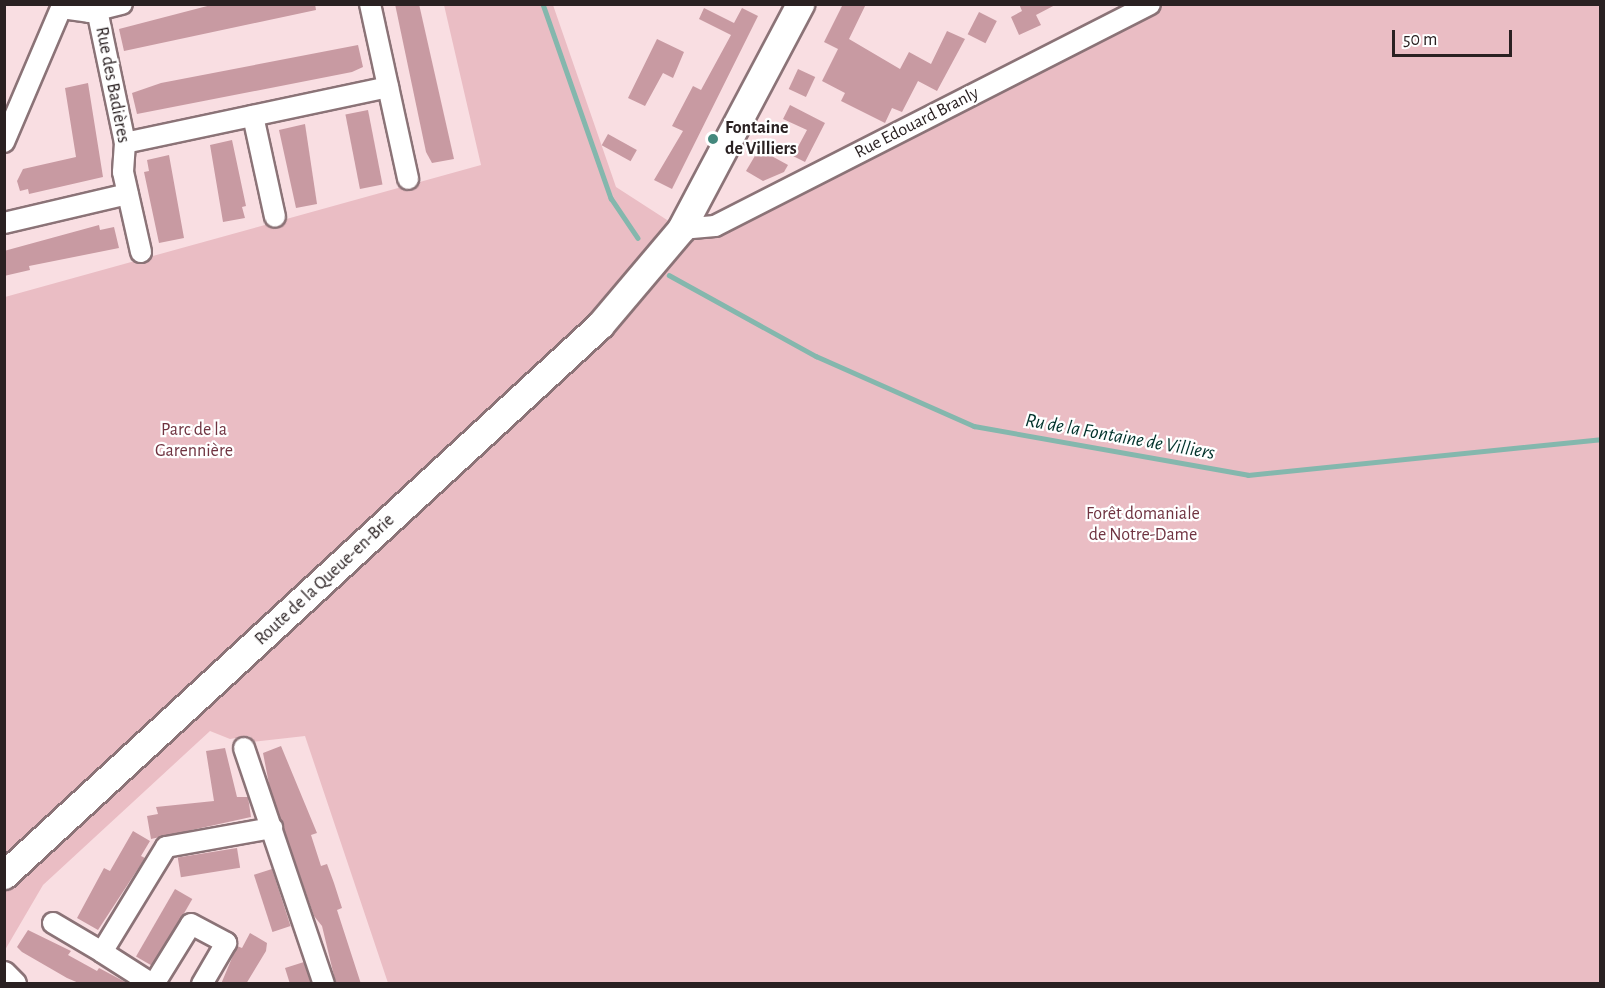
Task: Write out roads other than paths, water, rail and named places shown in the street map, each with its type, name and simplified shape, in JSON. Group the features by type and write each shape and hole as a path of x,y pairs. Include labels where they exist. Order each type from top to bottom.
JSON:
{"main road":[{"name":"Route de la Queue-en-Brie","path":"4,875 600,325 681,229 800,4"}],"street":[{"path":"4,142 63,6 97,10 122,4"},
{"path":"370,4 408,179"},
{"name":"Rue Edouard Branly","path":"681,229 715,226 1150,4"},
{"name":"Rue des Badières","path":"97,10 125,143 123,172 141,252"},
{"path":"125,143 388,87"},
{"path":"253,116 275,217"},
{"path":"4,223 128,194"},
{"path":"244,747 324,984"},
{"path":"102,952 166,847 272,828"},
{"path":"53,923 153,984 191,924 226,943 202,984"},
{"path":"4,974 12,984"},
{"path":"4,981 12,984"}],"waterway":[{"name":"Ru de la Fontaine de Villiers","path":"543,4 611,198 638,238"},
{"name":"Ru de la Fontaine de Villiers","path":"669,275 816,356 974,426 1248,475 1600,439"}],"place":[{"name":"Fontaine de Villiers","path":"713,139"}],"park label":[{"name":"Parc de la Garennière","path":"194,441"},
{"name":"Forêt domaniale de Notre-Dame","path":"1143,525"}]}
